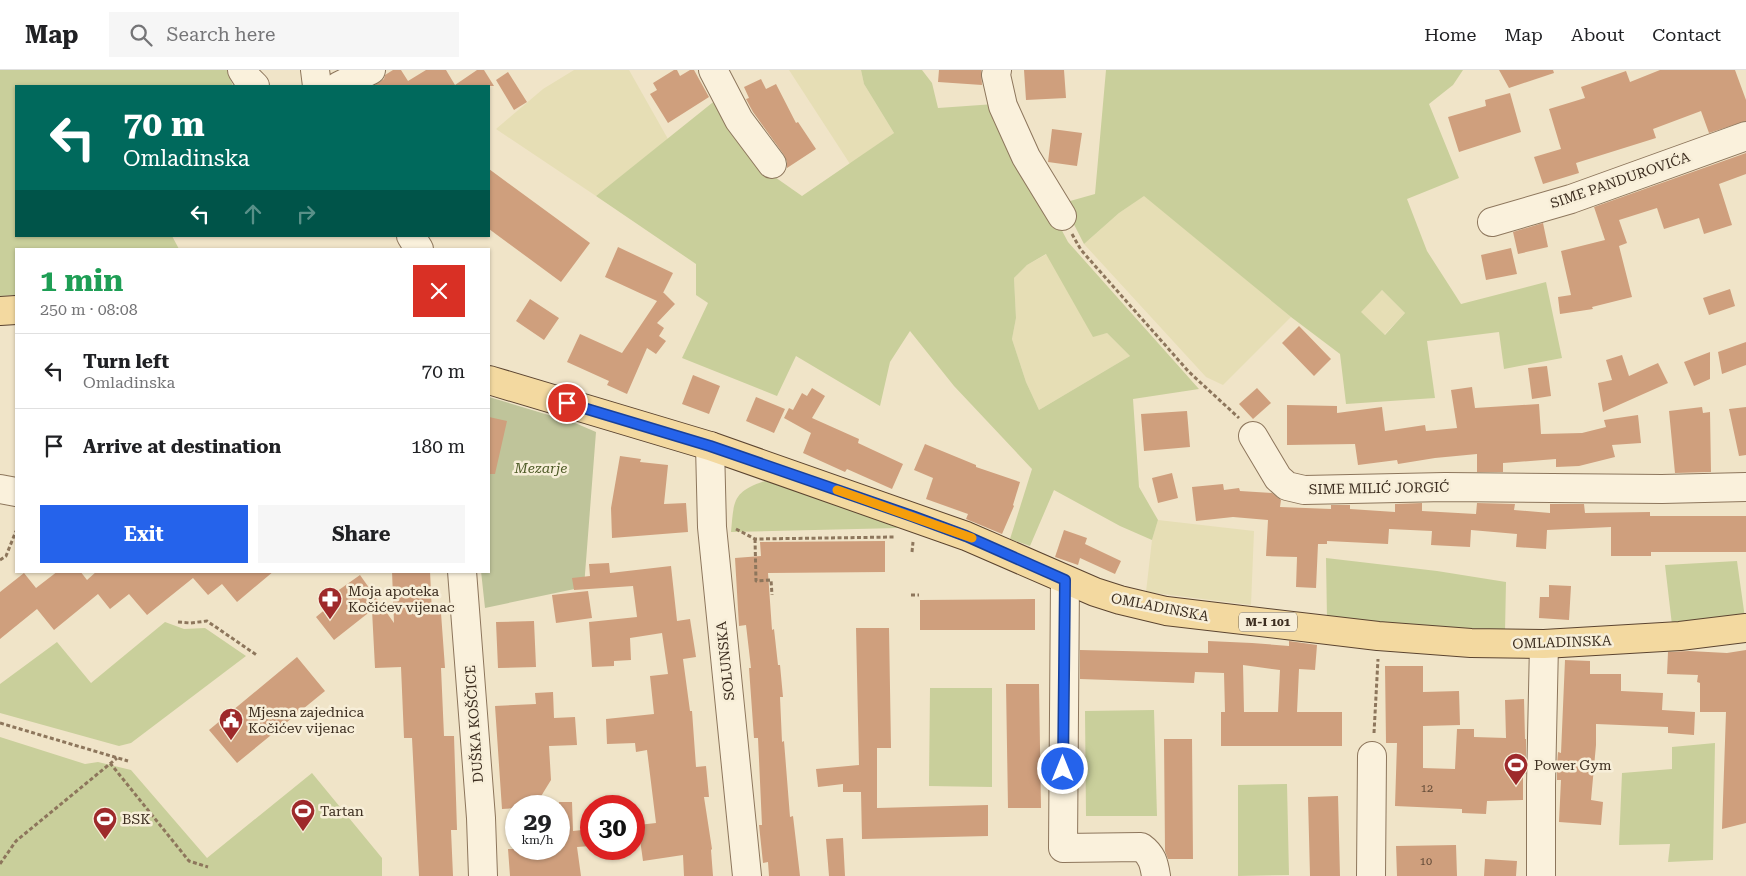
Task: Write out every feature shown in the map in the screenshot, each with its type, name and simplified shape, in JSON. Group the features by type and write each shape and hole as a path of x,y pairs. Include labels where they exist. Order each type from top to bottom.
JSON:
{"main road":[{"path":"0,311 15,310"},
{"name":"OMLADINSKA","path":"490,380 710,446 966,536 1065,580 1120,600 1195,615 1270,622 1378,636 1471,643 1544,644 1680,636 1746,628"}],"street":[{"path":"242,70 254,85"},
{"path":"315,70 317,85"},
{"path":"341,85 371,70"},
{"path":"712,70 739,120 772,164"},
{"path":"997,70 1003,106 1026,157 1062,216"},
{"name":"SIME PANDUROVIĆA","path":"1492,222 1571,199 1668,165 1719,144 1746,136"},
{"path":"412,237 418,248"},
{"name":"SIME MILIĆ JORGIĆ","path":"1253,436 1278,478 1287,486 1304,490 1446,487 1662,489 1746,487"},
{"name":"SOLUNSKA","path":"710,446 712,527 747,876"},
{"path":"0,489 15,492"},
{"name":"DUŠKA KOŠČICE","path":"462,573 481,818 483,876"},
{"path":"1065,580 1063,848 1141,847 1149,852 1154,863 1156,876"},
{"path":"1541,876 1544,644"},
{"path":"1371,876 1372,756"}],"path":[{"path":"1062,216 1081,250 1189,372 1239,417 1253,436"},
{"path":"734,529 755,539 904,537"},
{"path":"0,560 6,556 15,534"},
{"path":"912,552 913,537"},
{"path":"755,539 756,580 771,580 772,595"},
{"path":"912,595 919,595"},
{"path":"178,622 207,621 258,656"},
{"path":"1372,756 1378,652"},
{"path":"0,723 128,761"},
{"path":"0,864 16,842 117,758"},
{"path":"110,764 189,860 208,867"}],"shaded area":[{"path":"574,70 629,70 668,139 596,196 496,129 543,89"},
{"path":"789,70 861,70 864,84 894,133 850,164"},
{"path":"1144,195 1291,317 1223,385 1206,377 1084,244 1119,213"},
{"path":"1047,254 1093,336 1107,333 1130,356 1039,410 1026,382 1012,339 1016,318 1014,278 1027,265"},
{"path":"1382,290 1405,313 1384,335 1360,312"},
{"path":"1158,520 1254,531 1251,605 1146,592 1152,540"}],"green space":[{"path":"0,70 227,70 233,85 15,85 15,237 173,237 178,248 15,248 15,295 0,296"},
{"path":"861,70 922,70 932,83 938,108 995,104 1068,242 1199,389 1133,399 1139,487 1158,520 1152,540 1120,526 1054,490 1030,546 1010,539 1032,469 954,386 910,331 890,362 880,406 796,356 777,396 682,358 708,303 696,295 696,264 596,196 717,99 772,175 802,196 894,133 864,84","holes":["1046,254 1093,337 1107,333 1130,356 1039,410 1026,382 1012,339 1016,318 1014,278 1027,265"]},
{"path":"1106,70 1463,70 1453,85 1429,104 1459,178 1407,199 1427,251 1461,304 1546,282 1562,358 1504,369 1499,332 1427,341 1435,398 1346,404 1340,354 1291,317 1144,196 1119,213 1084,244 1063,203 1095,194","holes":["1382,290 1405,313 1385,335 1361,312"]},
{"name":"Mezarje","path":"490,397 575,423 596,432 584,587 485,608 481,573 490,573"},
{"path":"765,481 899,528 731,532 734,505 737,499 746,489"},
{"path":"1326,558 1437,571 1506,582 1505,632 1327,619"},
{"path":"1737,561 1745,618 1672,625 1665,565"},
{"path":"165,622 184,629 205,628 246,656 131,743 119,746 0,713 0,684 57,642 91,683"},
{"path":"930,688 992,688 992,787 929,786"},
{"path":"1154,710 1157,816 1086,816 1085,711"},
{"path":"0,737 85,764 98,762 131,770 207,858 312,773 382,858 382,876 0,876"},
{"path":"1715,743 1713,860 1668,862 1670,844 1619,845 1622,773 1672,769 1672,747"},
{"path":"1287,784 1289,875 1238,876 1238,785"}],"building":[{"path":"393,70 401,70 408,81 426,70 446,70 455,85 375,85 384,79 385,75"},
{"path":"477,70 484,70 494,86 455,85"},
{"path":"677,70 680,76 690,70 694,70 709,97 668,123 650,94 657,90 653,83"},
{"path":"939,70 981,70 982,85 938,82"},
{"path":"1024,70 1064,70 1066,98 1026,100"},
{"path":"1499,70 1553,70 1554,73 1509,88"},
{"path":"1660,70 1735,70 1746,100 1746,121 1709,133 1701,111 1653,129 1656,138 1576,163 1579,173 1543,184 1534,157 1561,149 1549,109 1585,98 1581,87 1626,71 1630,82"},
{"path":"508,72 527,102 514,110 496,80"},
{"path":"761,79 766,89 776,84 796,123 798,122 816,149 787,168 784,155 753,112 746,99 749,98 744,87"},
{"path":"1510,93 1521,132 1459,152 1448,117 1486,106 1485,100"},
{"path":"1052,129 1082,133 1077,166 1048,162"},
{"path":"1746,153 1746,174 1719,184 1732,225 1704,234 1699,218 1664,229 1657,208 1619,220 1627,243 1619,246 1632,297 1592,307 1593,309 1560,314 1558,297 1571,295 1561,251 1605,240 1594,207"},
{"path":"490,170 590,243 561,282 490,230"},
{"path":"1543,223 1548,247 1518,254 1513,232"},
{"path":"618,247 673,273 663,292 675,304 657,323 664,328 659,336 666,341 656,354 647,348 627,394 607,385 609,381 567,362 580,334 622,353 657,301 605,277"},
{"path":"1511,248 1517,274 1486,280 1481,255"},
{"path":"1730,289 1735,306 1709,315 1703,298"},
{"path":"530,299 559,318 544,340 516,321"},
{"path":"1299,326 1331,359 1314,376 1282,343"},
{"path":"1746,342 1746,365 1722,374 1718,352"},
{"path":"1710,352 1710,379 1694,386 1684,362"},
{"path":"1622,355 1629,376 1658,363 1668,383 1603,412 1598,383 1612,380 1606,360"},
{"path":"1547,366 1551,396 1532,399 1528,368"},
{"path":"693,375 720,386 709,414 682,404"},
{"path":"1472,387 1475,408 1539,404 1541,434 1582,433 1606,427 1604,420 1638,415 1641,443 1612,445 1615,457 1579,466 1556,467 1556,459 1503,463 1503,472 1477,472 1477,454 1398,464 1397,460 1358,465 1355,444 1287,445 1287,405 1337,406 1337,413 1382,407 1385,431 1425,425 1426,431 1457,428 1451,390"},
{"path":"812,388 825,396 812,418 859,439 858,443 903,464 892,489 847,469 845,472 803,453 811,433 784,418 789,408 793,410 802,393 807,396"},
{"path":"1257,388 1271,403 1253,419 1239,404"},
{"path":"756,397 785,409 774,433 746,421"},
{"path":"1702,407 1703,413 1710,412 1711,472 1675,473 1669,411"},
{"path":"1746,407 1746,455 1739,456 1729,409"},
{"path":"1187,411 1190,447 1144,451 1141,414"},
{"path":"490,417 507,421 495,474 490,474"},
{"path":"925,444 976,465 976,467 1020,482 1014,506 1002,534 966,519 968,514 926,499 933,478 914,470"},
{"path":"620,456 641,459 640,462 668,465 664,504 686,503 688,532 612,538 611,508"},
{"path":"1172,473 1178,498 1158,503 1152,478"},
{"path":"1223,484 1224,490 1239,488 1240,491 1272,493 1281,500 1280,507 1331,509 1331,505 1350,505 1350,509 1395,512 1395,504 1422,503 1422,511 1476,514 1477,503 1515,504 1514,510 1550,513 1550,504 1584,504 1585,513 1650,512 1650,516 1746,516 1746,552 1651,552 1651,556 1611,556 1611,527 1547,530 1546,549 1516,547 1517,534 1471,530 1470,547 1431,545 1432,531 1389,529 1388,544 1327,541 1327,544 1318,544 1316,588 1296,587 1297,557 1266,556 1268,520 1233,517 1196,521 1192,487"},
{"path":"1064,530 1087,538 1085,544 1121,561 1115,574 1080,558 1078,565 1055,557"},
{"path":"885,541 885,572 768,573 772,630 774,629 783,697 780,697 782,742 784,741 790,817 793,816 800,876 769,876 768,862 763,863 759,825 762,825 758,738 754,738 749,668 751,668 746,625 739,626 735,558 761,556 760,542"},
{"path":"609,563 610,573 671,566 677,621 690,619 696,657 683,659 690,711 692,711 696,767 706,766 709,797 704,797 712,849 713,876 684,876 683,855 643,861 645,860 645,824 656,823 647,750 636,752 635,743 607,744 606,719 654,714 650,676 668,674 662,633 630,638 631,660 614,661 614,666 592,667 589,622 637,617 633,586 574,590 572,578 590,576 589,564"},
{"path":"24,573 36,588 55,573 82,573 87,580 95,573 272,573 237,602 222,584 208,595 193,578 147,615 129,594 110,609 98,594 54,630 37,609 0,639 0,592"},
{"path":"392,573 430,573 432,614 441,613 445,668 441,668 444,736 454,736 457,830 451,830 453,876 419,876 412,738 404,738 401,667 375,668 372,610 334,640 316,617 340,597 336,592 360,575 394,623"},
{"path":"1549,585 1571,586 1569,620 1539,618 1540,597 1549,597"},
{"path":"588,591 592,618 556,623 552,595"},
{"path":"1035,599 1035,630 920,630 920,600"},
{"path":"534,621 536,667 498,668 496,622"},
{"path":"856,628 889,628 891,748 877,748 877,808 988,805 988,836 862,839 861,792 843,792 843,784 818,787 816,769 859,765"},
{"path":"1208,641 1289,646 1289,641 1317,645 1315,670 1299,669 1297,712 1342,712 1342,746 1221,746 1221,712 1225,712 1224,673 1195,672 1194,683 1080,679 1080,650 1208,653","holes":["1243,665 1280,670 1278,712 1244,712"]},
{"path":"1746,650 1746,823 1722,829 1726,712 1700,712 1700,683 1697,682 1698,675 1667,674 1668,652 1727,653"},
{"path":"297,657 325,691 237,763 209,730"},
{"path":"1565,660 1590,661 1590,674 1621,674 1621,691 1663,693 1662,710 1695,712 1694,735 1668,733 1668,727 1596,724 1591,800 1603,802 1601,825 1559,822 1561,780 1557,780 1557,765 1558,752 1561,753"},
{"path":"1385,666 1423,666 1423,692 1459,691 1460,725 1423,726 1423,768 1455,769 1457,729 1474,729 1474,737 1506,738 1505,700 1524,699 1526,774 1523,774 1523,800 1487,801 1486,814 1462,813 1462,809 1395,806 1397,743 1386,743"},
{"path":"1006,684 1039,684 1041,808 1008,808"},
{"path":"553,692 554,718 575,717 577,745 549,746 551,780 542,795 505,795 505,809 502,809 495,706 536,704 535,693"},
{"path":"1164,739 1192,739 1193,859 1168,859 1165,851"},
{"path":"1338,796 1340,876 1310,876 1308,797"},
{"path":"570,802 572,802 573,831 580,830 580,847 577,847 581,876 510,876 509,860 570,860"},
{"path":"843,838 845,876 829,876 826,839"},
{"path":"1456,845 1457,876 1397,876 1396,846"},
{"path":"1485,859 1517,861 1516,876 1484,876"}],"slow traffic":[{"path":"837,490 972,538"}],"place":[{"name":"Moja apoteka Kočićev vijenac","path":"330,620"},
{"name":"Mjesna zajednica Kočićev vijenac","path":"231,741"},
{"name":"Power Gym","path":"1516,786"},
{"name":"Tartan","path":"303,832"},
{"name":"BSK","path":"105,840"}],"route":[{"path":"567,403 710,446 912,516 966,536 1065,580 1063,769"}]}
